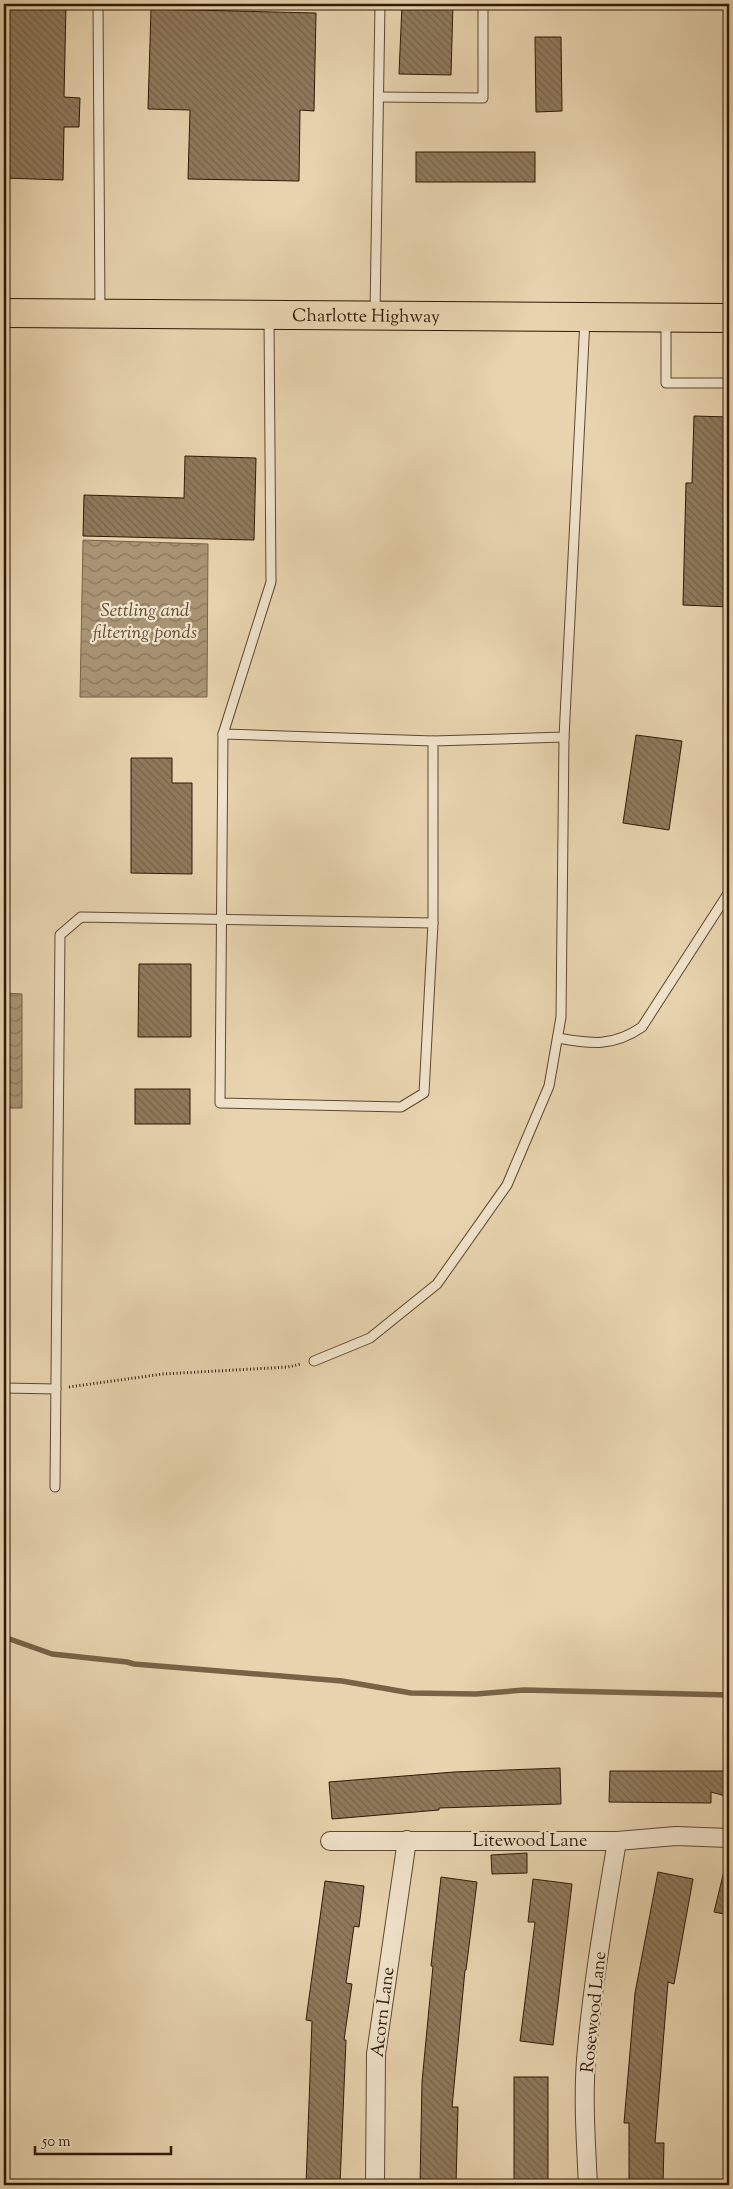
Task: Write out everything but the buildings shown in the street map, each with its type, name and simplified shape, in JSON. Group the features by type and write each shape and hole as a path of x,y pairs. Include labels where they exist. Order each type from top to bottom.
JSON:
{"main road":[{"name":"Charlotte Highway","path":"4,313 729,318"}],"street":[{"name":"Litewood Lane","path":"330,1841 618,1841 676,1836 729,1838"},
{"name":"Acorn Lane","path":"374,2185 376,2054 406,1840"},
{"name":"Rosewood Lane","path":"588,2185 585,2118 586,2060 599,1945 618,1841"}],"lane":[{"path":"98,4 100,314"},
{"path":"375,316 380,4"},
{"path":"379,97 483,98 483,4"},
{"path":"269,315 270,582 223,734 220,1104 401,1107 424,1093 433,923 433,741"},
{"path":"314,1361 370,1338 437,1284 507,1185 549,1086 561,1017 564,737 585,318"},
{"path":"666,318 666,383 729,383"},
{"path":"223,734 433,741 564,737"},
{"path":"558,1038 582,1042 608,1043 627,1037 642,1027 729,892"},
{"path":"55,1487 60,935 81,917 433,923"},
{"path":"4,1388 56,1389"}],"path":[{"path":"56,1389 163,1374 288,1367 314,1361"}],"water":[{"name":"Settling and filtering ponds","path":"83,540 208,544 207,697 80,697"},
{"path":"4,993 22,994 22,1108 4,1108"}],"waterway":[{"path":"4,1637 52,1654 134,1664 342,1681 411,1693 476,1694 524,1690 729,1695"}]}
